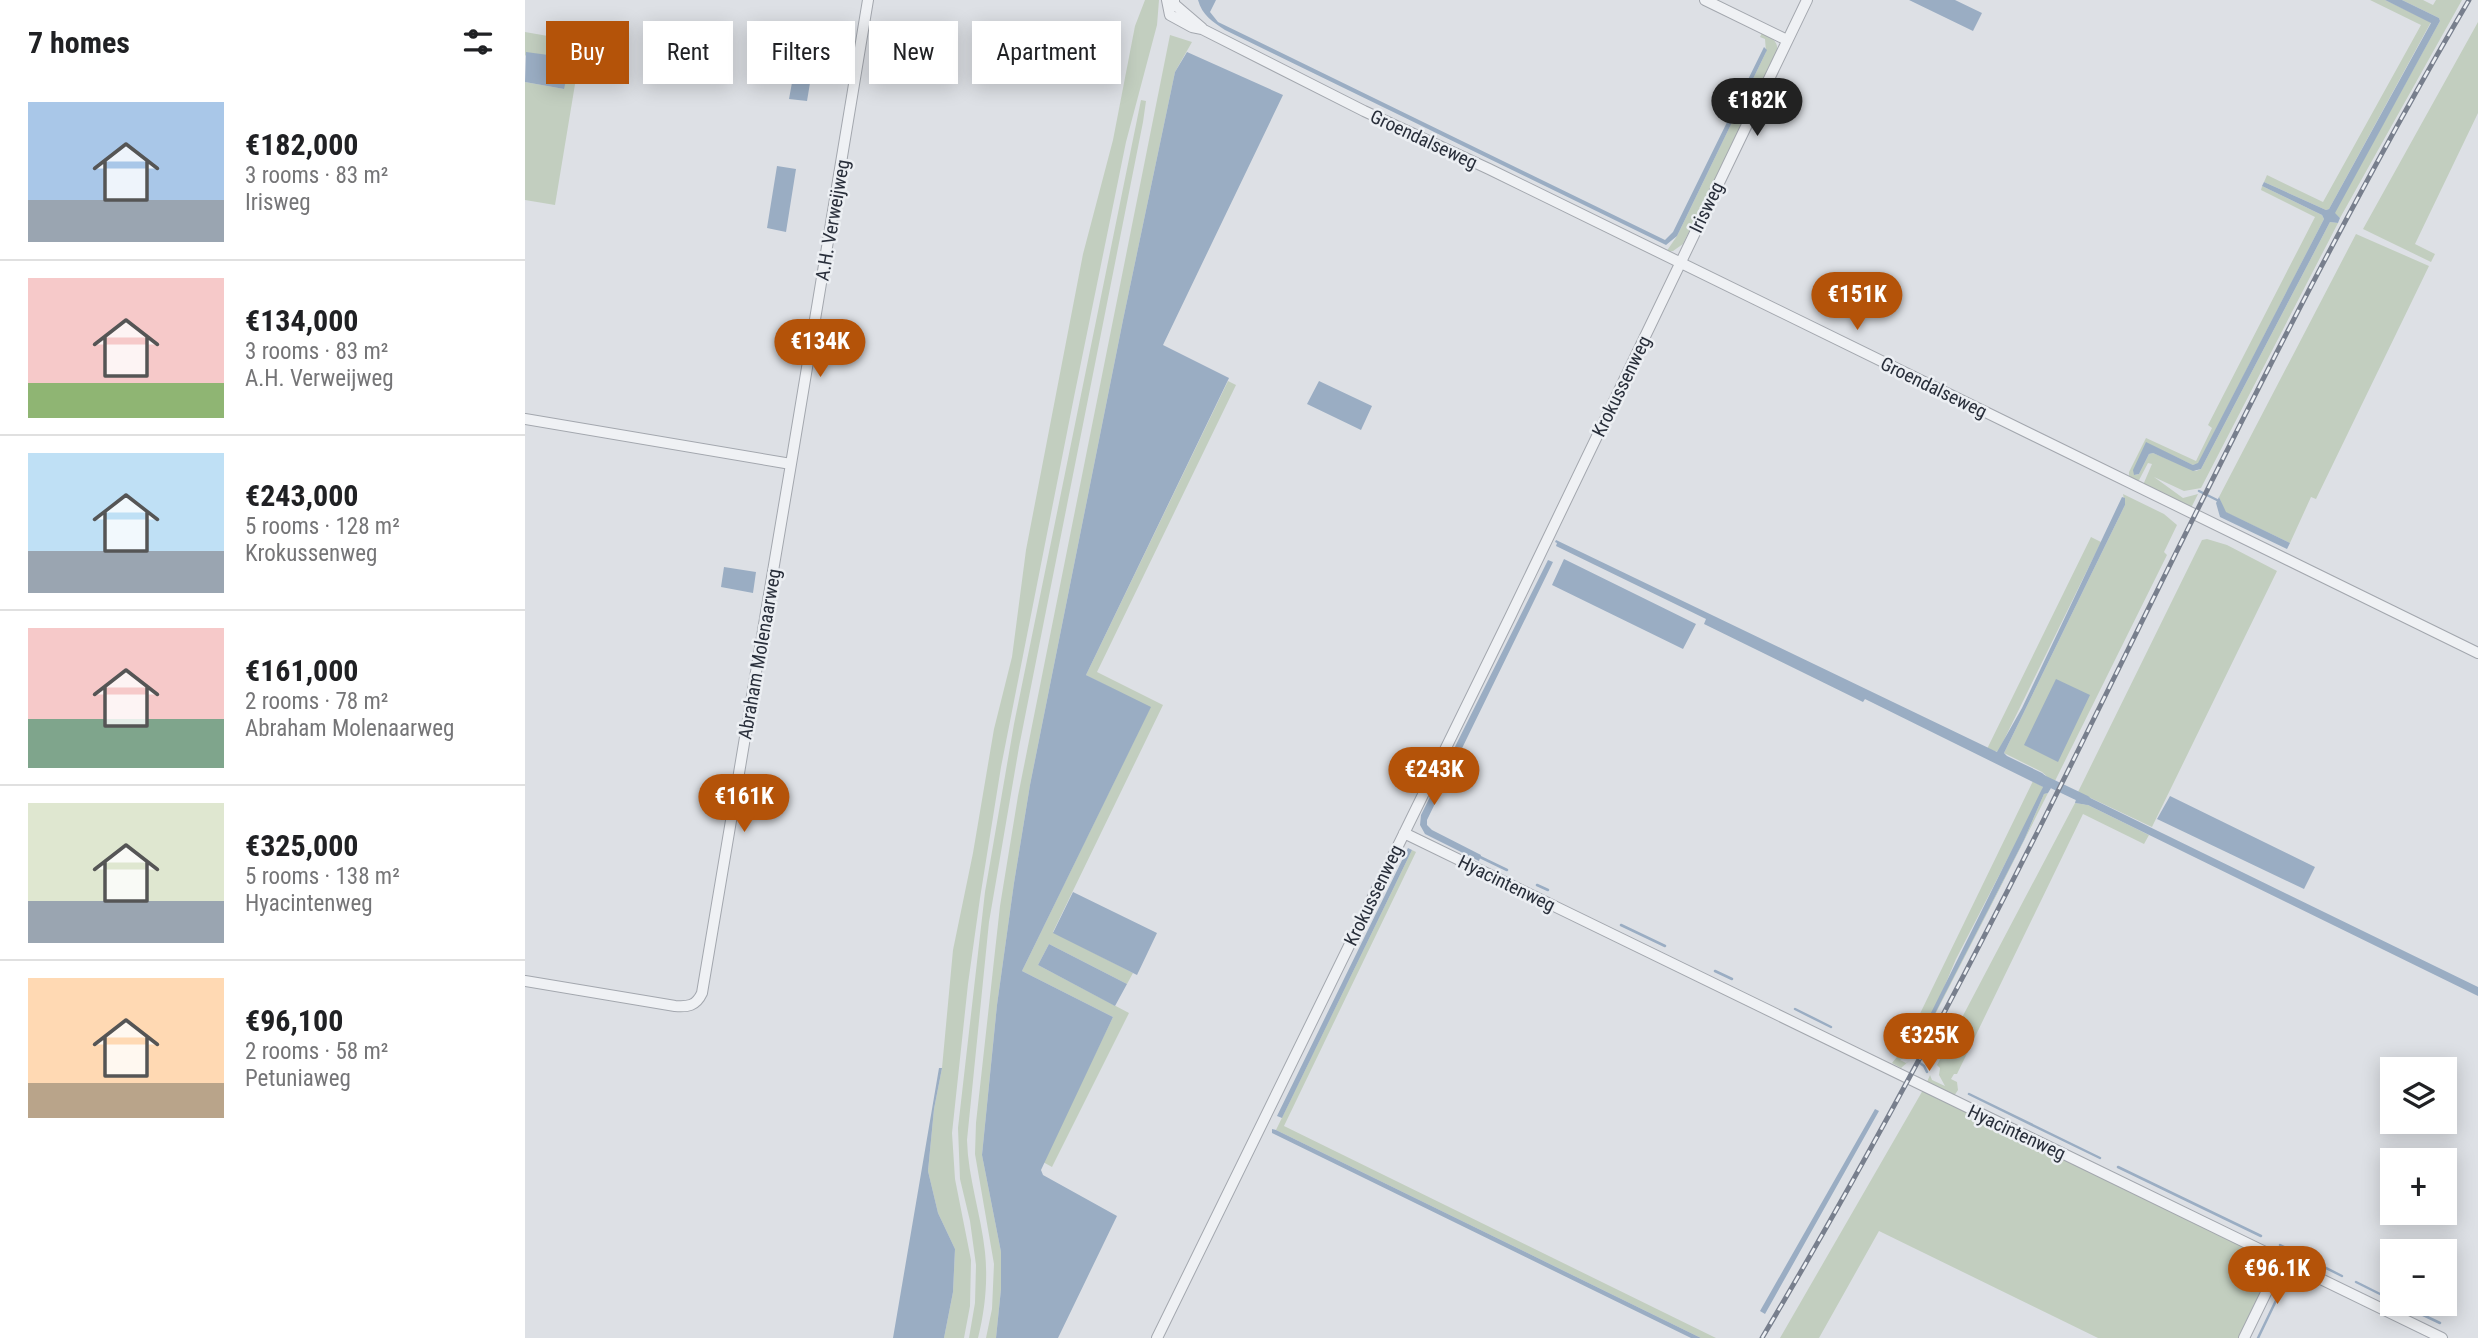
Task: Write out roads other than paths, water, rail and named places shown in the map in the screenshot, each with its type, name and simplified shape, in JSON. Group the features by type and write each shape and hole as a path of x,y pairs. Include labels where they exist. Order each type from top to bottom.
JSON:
{"street":[{"name":"A.H. Verweijweg","path":"791,464 868,0"},
{"path":"1167,0 1170,15"},
{"name":"Groendalseweg","path":"1174,0 1170,15 2478,653"},
{"name":"Groendalseweg","path":"1174,0 1174,4 1202,29"},
{"path":"1705,0 1787,40"},
{"name":"Irisweg","path":"1679,263 1807,0"},
{"name":"Krokussenweg","path":"1157,1338 1679,263"},
{"path":"525,419 791,464"},
{"name":"Abraham Molenaarweg","path":"525,981 675,1006 691,1006 698,1002 704,980 791,464"},
{"name":"Hyacintenweg","path":"1404,833 2442,1338"},
{"path":"2244,1338 2282,1260"}],"water":[{"path":"1198,0 1216,0 1210,12 1218,22 1665,240 1673,232 1764,47 1767,50 1677,236 1666,245 1225,30 1205,14"},
{"path":"1909,0 1955,0 1982,13 1973,31"},
{"path":"2385,0 2402,0 2439,18 2440,21 2335,213 2340,218 2338,223 2330,222 2201,469 2193,471 2153,453 2149,454 2139,474 2134,475 2133,470 2146,442 2193,465 2198,463 2324,219 2322,215 2262,186 2264,182 2329,209 2431,23"},
{"path":"526,52 546,55 546,84 565,84 564,89 525,82"},
{"path":"1187,52 1283,95 1163,345 1229,378 1086,675 1151,707 1022,971 1113,1017 1041,1170 1043,1175 1117,1216 1058,1338 996,1338 1001,1289 1001,1252 982,1155 997,1005 1014,883 1030,785 1123,320 1175,72"},
{"path":"792,84 810,84 807,101 789,99"},
{"path":"777,166 796,169 786,232 767,228"},
{"path":"1319,381 1372,406 1361,430 1307,404"},
{"path":"2122,497 2125,498 2125,505 2004,753 2042,773 2054,783 2048,793 2044,794 2024,840 1926,1031 1923,1029 2043,787 1865,699 1863,702 1704,624 1706,619 1556,546 1555,542 1556,540 1997,752 2022,708"},
{"path":"2219,497 2226,512 2290,543 2287,549 2220,517 2216,503"},
{"path":"1564,559 1696,624 1683,649 1552,585"},
{"path":"1548,560 1553,562 1427,820 1427,825 1432,830 1481,855 1479,861 1425,834 1420,825 1421,815"},
{"path":"724,567 756,572 753,593 721,587"},
{"path":"2056,679 2090,695 2058,762 2024,745"},
{"path":"2078,792 2478,987 2478,996 2088,805 2075,803"},
{"path":"2170,796 2315,867 2304,889 2157,819"},
{"path":"1408,848 1412,850 1282,1118 1277,1116"},
{"path":"1073,892 1157,933 1137,975 1053,933"},
{"path":"1049,944 1127,984 1115,1006 1038,965"},
{"path":"939,1068 942,1068 934,1109 928,1171 938,1213 955,1249 953,1292 944,1338 893,1338"},
{"path":"1875,1109 1879,1111 1765,1314 1760,1311"},
{"path":"1272,1129 1701,1338 1691,1338 1272,1133"}],"waterway":[{"path":"2199,491 2217,500"},
{"path":"2042,779 2086,800"},
{"path":"1480,857 1507,870"},
{"path":"1537,885 1548,890"},
{"path":"1621,925 1665,946"},
{"path":"1715,971 1732,979"},
{"path":"1795,1009 1831,1027"},
{"path":"1919,1055 1932,1061"},
{"path":"1917,1061 1927,1072"},
{"path":"1969,1094 2100,1158"},
{"path":"2118,1167 2261,1236"},
{"path":"2280,1245 2342,1276"},
{"path":"2356,1282 2380,1294"},
{"path":"2258,1338 2283,1286"},
{"path":"2425,1316 2440,1323"}],"railway":[{"path":"1762,1338 1943,1015 2302,303 2469,0"}]}
